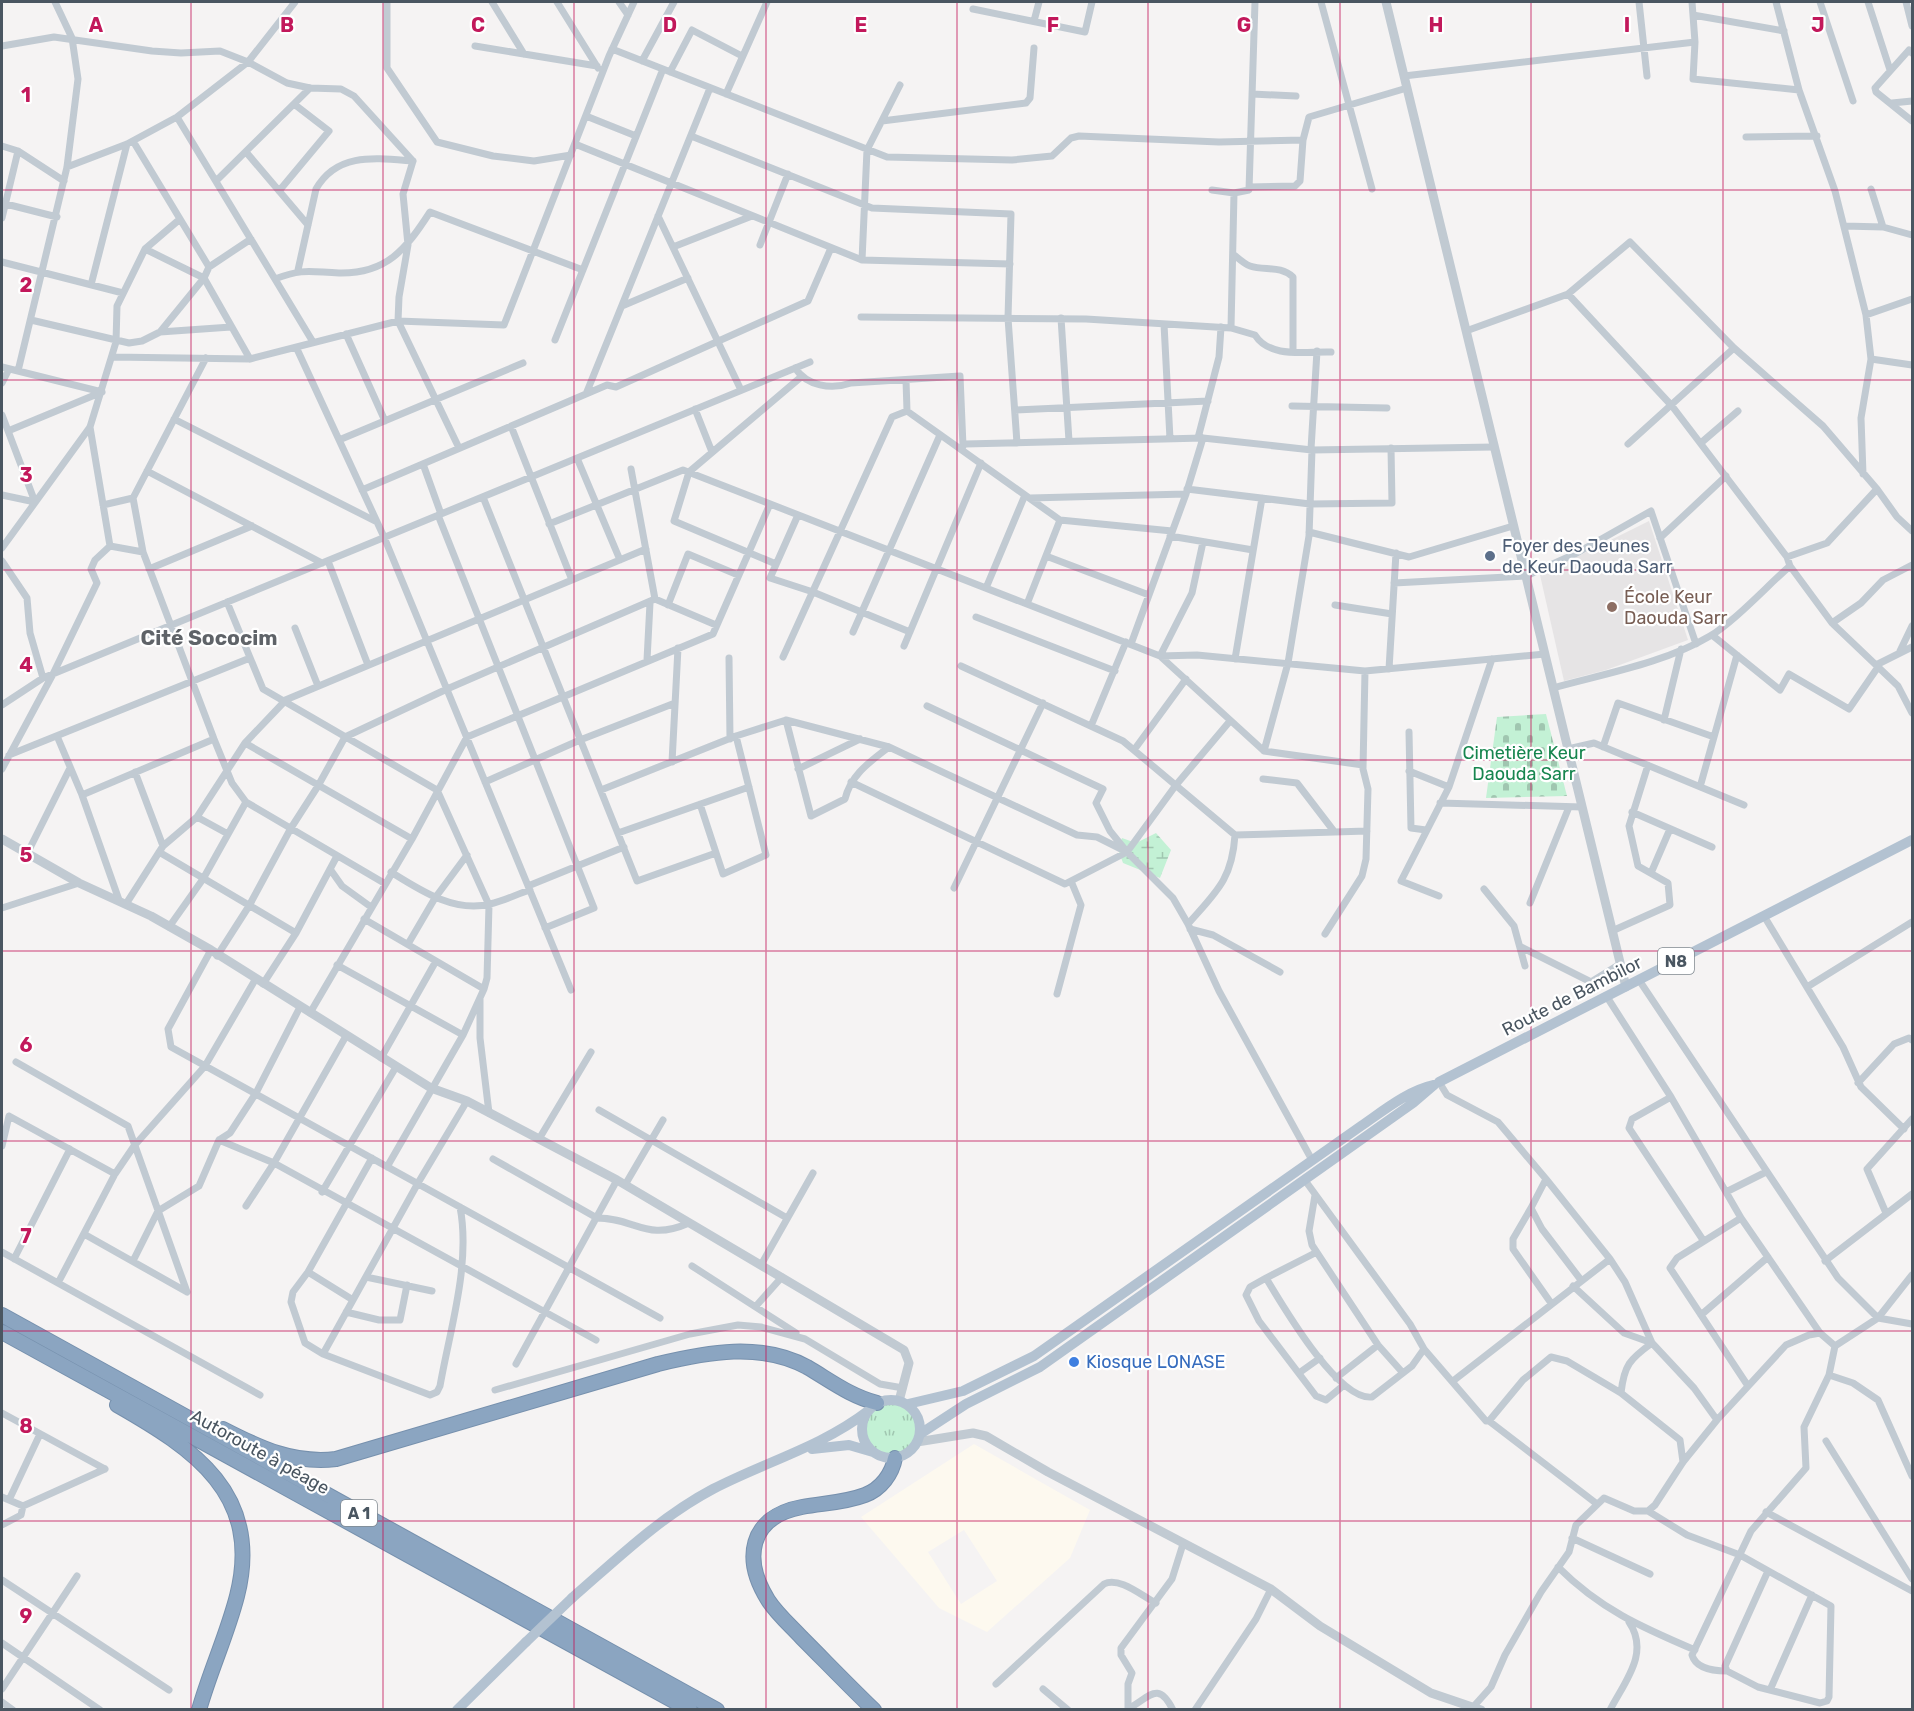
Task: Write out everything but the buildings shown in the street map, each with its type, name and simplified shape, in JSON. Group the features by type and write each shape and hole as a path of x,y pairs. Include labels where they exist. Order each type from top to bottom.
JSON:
{"highway":[{"name":"A 1","path":"2,1315 165,1404 244,1451 550,1616 717,1710"},
{"name":"Autoroute à péage","path":"2,1332 690,1710"},
{"path":"165,1404 270,1452 310,1461 347,1456 658,1364 693,1355 727,1351 760,1353 792,1360 872,1407"},
{"path":"75,1372 91,1387 164,1432 202,1461 228,1497 234,1512 242,1547 242,1573 237,1597 199,1710"},
{"path":"874,1710 770,1603 756,1578 752,1556 754,1543 763,1527 778,1514 800,1507 836,1503 867,1495 885,1480 892,1470 895,1458"}],"main road":[{"name":"Route de Bambilor","path":"1439,1082 1912,840"},
{"path":"457,1710 629,1546 685,1506 740,1475 803,1450 844,1430 872,1407 963,1391 1034,1356 1312,1160 1401,1100 1423,1087 1434,1084 1413,1104 1040,1367 966,1404 919,1438 904,1455 886,1458 849,1445 803,1450"},
{"path":"903,1402 918,1419 919,1438"},
{"path":"872,1407 863,1419 862,1435 873,1453"}],"street":[{"path":"18,371 68,167 78,79 72,38 55,2"},
{"path":"68,167 130,143 177,117 248,62 295,2"},
{"path":"387,2 387,68 437,142 493,156 534,161 570,155"},
{"path":"492,2 524,54"},
{"path":"557,2 602,75"},
{"path":"619,2 628,15"},
{"path":"112,357 250,359 297,349 313,342 398,321 504,325 612,49 634,2"},
{"path":"642,61 674,2"},
{"path":"726,94 767,2"},
{"path":"1034,21 1039,2"},
{"path":"973,9 1085,32 1092,2"},
{"path":"1250,187 1255,2"},
{"path":"1321,2 1372,189"},
{"path":"1386,2 1626,987"},
{"path":"1639,2 1647,76"},
{"path":"1692,2 1695,42 1693,79 1799,90"},
{"path":"1776,2 1799,90 1817,136 1844,226 1866,315 1871,359 1861,418 1863,474"},
{"path":"1820,2 1853,101"},
{"path":"1868,2 1890,70"},
{"path":"1906,2 1912,26"},
{"path":"1693,15 1784,31"},
{"path":"555,340 636,136 666,70 692,30 742,56"},
{"path":"2,46 54,37 152,51 181,53 220,51 287,82 310,88 341,89 354,96 413,161"},
{"path":"1404,76 1695,42"},
{"path":"475,46 597,66"},
{"path":"882,120 1026,104 1030,98 1034,48"},
{"path":"612,49 887,157 1012,160 1052,156 1071,138 1079,136 1219,142 1303,140"},
{"path":"1912,53 1909,50 1875,88 1876,92 1912,121"},
{"path":"862,260 867,150 900,85"},
{"path":"216,182 310,88"},
{"path":"586,394 710,88"},
{"path":"1212,190 1234,193 1249,190 1250,187 1295,186 1300,180 1303,140 1309,117 1407,88"},
{"path":"1252,94 1296,96"},
{"path":"1892,104 1912,101"},
{"path":"279,191 329,131 294,104"},
{"path":"586,116 636,136"},
{"path":"177,117 313,342"},
{"path":"691,136 872,208 1011,214 1008,318 1017,443"},
{"path":"1746,137 1817,136"},
{"path":"130,143 209,267"},
{"path":"91,285 130,143"},
{"path":"575,144 862,260 1010,264"},
{"path":"2,146 18,151 64,181"},
{"path":"2,218 3,204 18,151"},
{"path":"246,152 308,225"},
{"path":"298,270 316,189 322,179 337,166 352,159 413,161"},
{"path":"413,161 402,194 408,245 399,297 398,321 459,448"},
{"path":"760,245 788,174"},
{"path":"1871,189 1883,227"},
{"path":"1231,328 1234,193"},
{"path":"3,204 57,217"},
{"path":"275,279 298,270 364,272 376,269 408,245 430,212 583,270"},
{"path":"658,216 741,390"},
{"path":"673,247 752,216"},
{"path":"2,548 90,428 116,342 117,306 145,249 180,219"},
{"path":"1844,226 1883,227 1912,235"},
{"path":"160,332 204,278 209,267 251,239"},
{"path":"1466,331 1568,294 1630,242 1734,348 1823,426 1877,489 1897,517 1912,531"},
{"path":"362,490 607,385 616,387 808,301 831,248"},
{"path":"145,249 204,278 250,359"},
{"path":"1233,254 1249,266 1273,267 1293,277 1293,351"},
{"path":"2,262 123,293"},
{"path":"622,306 688,278"},
{"path":"1568,294 1672,406 1702,442 1787,557 1790,566 1832,623 1898,686 1912,713"},
{"path":"1866,315 1912,299"},
{"path":"861,317 1061,318 1221,327 1256,335 1262,345 1271,351 1331,352"},
{"path":"1061,318 1069,441"},
{"path":"31,320 116,342 142,341 160,332 231,327"},
{"path":"1164,324 1170,439"},
{"path":"1091,726 1149,595 1187,491 1220,357 1221,327"},
{"path":"346,334 385,421"},
{"path":"1628,444 1734,348"},
{"path":"297,349 384,537 571,990"},
{"path":"1264,751 1288,663 1309,532 1317,351"},
{"path":"206,358 133,498 143,552 214,739 227,770 246,802 384,883"},
{"path":"1871,359 1912,365"},
{"path":"2,705 43,678 810,362"},
{"path":"339,440 524,363"},
{"path":"2,383 5,368 102,392"},
{"path":"795,368 801,377 809,382 834,387 851,383 960,376 963,447"},
{"path":"776,564 674,520 689,472 801,377"},
{"path":"906,380 907,411"},
{"path":"8,431 102,392"},
{"path":"1015,410 1208,401"},
{"path":"1292,406 1387,408"},
{"path":"695,409 712,452"},
{"path":"907,411 940,435 963,447 981,464 1060,520 1171,533 1203,542 1253,550"},
{"path":"783,657 892,417 907,411"},
{"path":"1702,442 1738,411"},
{"path":"2,415 35,502"},
{"path":"174,419 377,522"},
{"path":"511,426 572,580"},
{"path":"90,428 110,546"},
{"path":"853,632 940,435"},
{"path":"963,447 1069,441 1200,438 1312,449 1494,447"},
{"path":"1027,497 1187,491 1310,504 1392,503 1391,448"},
{"path":"577,458 620,560"},
{"path":"423,464 479,619 594,908 545,928"},
{"path":"904,646 981,464"},
{"path":"631,469 646,549 652,601 647,660"},
{"path":"549,524 683,470 1160,656 1264,751 1363,765"},
{"path":"147,471 325,562 368,665"},
{"path":"1660,538 1726,476"},
{"path":"1787,557 1827,543 1877,489"},
{"path":"2,495 35,502"},
{"path":"483,497 637,881 716,853"},
{"path":"986,588 1027,497"},
{"path":"103,505 133,498"},
{"path":"1234,658 1262,498"},
{"path":"310,1013 384,883 412,839 466,737 712,634 770,504"},
{"path":"1394,583 1526,576 1575,554 1651,511 1696,644"},
{"path":"798,515 770,578 813,592 910,632"},
{"path":"1027,604 1060,520"},
{"path":"149,569 252,526"},
{"path":"1309,532 1409,557 1514,526"},
{"path":"1160,656 1192,593 1203,542"},
{"path":"110,546 143,552"},
{"path":"2,768 53,674 97,583 91,567 110,546"},
{"path":"123,902 161,849 197,818 245,744 284,701 646,549"},
{"path":"1389,669 1396,553"},
{"path":"668,605 688,554 738,575"},
{"path":"1046,556 1149,595"},
{"path":"2,561 27,598 30,633 43,678"},
{"path":"1832,623 1861,603 1883,580 1912,565"},
{"path":"1553,688 1632,667 1696,644 1712,635 1790,566"},
{"path":"660,1318 171,1047 168,1029 214,953 249,906 291,828 345,737 447,689 652,601 668,605 716,625"},
{"path":"227,602 263,689 437,790 489,905 488,978 462,1035 387,1167"},
{"path":"1335,605 1392,614"},
{"path":"976,617 1115,671"},
{"path":"1900,651 1912,626"},
{"path":"294,628 318,686"},
{"path":"1712,635 1780,690 1789,674 1849,710 1877,666 1900,651 1912,647"},
{"path":"672,762 678,648"},
{"path":"1664,720 1681,649"},
{"path":"1160,656 1234,658 1365,671 1545,654"},
{"path":"1700,787 1737,655"},
{"path":"9,755 250,658"},
{"path":"700,804 723,874 766,855 733,737 729,658"},
{"path":"1439,896 1401,881 1449,787 1492,659"},
{"path":"961,666 1123,741 1235,835 1333,830 1366,831"},
{"path":"1325,934 1362,876 1366,859 1368,789 1363,765 1365,671"},
{"path":"1134,750 1186,679"},
{"path":"485,782 580,740 675,703"},
{"path":"954,888 1042,703"},
{"path":"1603,747 1618,703 1714,737"},
{"path":"927,706 1103,789 1096,803 1110,831 1127,852 1173,898 1189,926 1219,991 1312,1160"},
{"path":"786,720 811,816 845,799 851,782 863,767 889,747"},
{"path":"601,790 733,737 786,720 889,747 1077,835 1097,837 1127,852"},
{"path":"851,782 1065,884 1127,852 1176,785 1230,721"},
{"path":"1409,732 1411,828 1426,830"},
{"path":"57,736 123,902"},
{"path":"82,795 214,739"},
{"path":"798,769 860,739"},
{"path":"1568,749 1594,743 1744,806"},
{"path":"245,744 412,839"},
{"path":"1612,931 1670,905 1668,883 1642,869 1635,862 1629,826 1648,765"},
{"path":"27,854 70,768"},
{"path":"1409,771 1449,787"},
{"path":"135,772 161,849 203,879 296,933"},
{"path":"1263,779 1297,783 1333,830"},
{"path":"618,832 748,787"},
{"path":"169,927 203,879 246,802"},
{"path":"1440,803 1582,807"},
{"path":"1530,903 1569,807"},
{"path":"1632,812 1712,847"},
{"path":"197,818 228,834"},
{"path":"1651,873 1670,829"},
{"path":"1189,926 1225,882 1234,856 1235,835"},
{"path":"2,839 79,884 123,902 214,953 431,1088 467,1101 621,1183 904,1350 909,1363 903,1388 903,1402"},
{"path":"391,872 435,898 455,903 489,905 624,848"},
{"path":"408,944 435,898 467,855"},
{"path":"58,1283 115,1174 134,1146 205,1066 259,982 296,933 337,856"},
{"path":"330,869 342,886 371,907"},
{"path":"1057,994 1081,905 1071,881"},
{"path":"2,908 79,884"},
{"path":"1484,889 1514,926 1524,966"},
{"path":"1764,916 1846,1054 1858,1083 1872,1101 1904,1129"},
{"path":"364,919 436,961 482,993"},
{"path":"1807,987 1912,922"},
{"path":"1189,926 1213,935 1280,972"},
{"path":"1521,947 1592,982 1620,963"},
{"path":"381,1058 436,961"},
{"path":"337,965 410,1008 462,1035"},
{"path":"1639,980 1825,1261 1878,1318 1912,1324"},
{"path":"482,993 480,1038 489,1113"},
{"path":"1606,997 1671,1097 1741,1218 1820,1333 1835,1346"},
{"path":"133,1261 158,1211 199,1186 219,1140 230,1133 256,1093 300,1007"},
{"path":"246,1206 274,1163 346,1036"},
{"path":"1858,1083 1894,1044 1909,1038 1912,1040"},
{"path":"539,1139 591,1052"},
{"path":"16,1062 128,1126 187,1292 84,1234"},
{"path":"322,1192 396,1067"},
{"path":"1439,1082 1448,1095 1498,1122 1546,1179 1610,1259 1625,1282 1652,1343 1694,1388 1717,1420"},
{"path":"1671,1097 1632,1119 1629,1128 1703,1240"},
{"path":"323,1354 418,1183 467,1101"},
{"path":"598,1110 787,1218"},
{"path":"2,1146 9,1116 115,1174"},
{"path":"1886,1213 1867,1169 1912,1119"},
{"path":"516,1364 597,1218 663,1120"},
{"path":"219,1140 274,1163 322,1192 596,1340"},
{"path":"14,1259 70,1149"},
{"path":"372,1158 308,1272 293,1292 291,1302 305,1343 323,1354 430,1395 437,1392 440,1386 461,1267 464,1230 460,1207"},
{"path":"493,1159 597,1218 609,1218 647,1230 669,1232 689,1223"},
{"path":"1726,1192 1766,1172"},
{"path":"761,1265 813,1173"},
{"path":"1304,1179 1410,1324 1424,1349 1481,1417 1597,1504"},
{"path":"1546,1179 1513,1239 1513,1249 1551,1303"},
{"path":"1825,1261 1912,1194"},
{"path":"1315,1195 1309,1231 1315,1253 1344,1291 1378,1345 1403,1373"},
{"path":"1532,1208 1542,1229 1581,1280"},
{"path":"1741,1218 1677,1258 1670,1268 1748,1386"},
{"path":"2,1252 260,1395"},
{"path":"1315,1253 1250,1287 1246,1295 1247,1301 1320,1399 1326,1400 1344,1385"},
{"path":"1701,1315 1768,1257"},
{"path":"1453,1381 1610,1259"},
{"path":"692,1266 880,1384 903,1388"},
{"path":"308,1272 353,1300"},
{"path":"919,1438 973,1433 986,1436 1183,1544 1272,1589 1320,1626 1431,1693 1478,1708 1491,1687 1505,1655 1569,1552 1576,1525 1604,1498 1634,1511 1648,1511 1687,1535 1740,1555 1831,1606 1829,1697 1820,1703 1770,1690 1727,1671 1709,1670 1693,1659 1695,1650 1740,1555 1751,1531 1806,1468 1804,1427 1829,1375 1835,1346 1878,1318 1912,1275"},
{"path":"366,1277 432,1291"},
{"path":"756,1306 782,1277"},
{"path":"1266,1278 1320,1358 1336,1378 1355,1395 1372,1397 1412,1366 1424,1349"},
{"path":"346,1312 379,1320 400,1320 407,1285"},
{"path":"1573,1286 1624,1333 1652,1343"},
{"path":"495,1390 717,1328 738,1325 761,1327 805,1339"},
{"path":"1648,1511 1655,1505 1683,1462 1717,1420 1786,1345 1820,1333"},
{"path":"1621,1392 1623,1372 1637,1354 1652,1343"},
{"path":"1336,1378 1378,1345"},
{"path":"1489,1421 1523,1380 1551,1357 1567,1361 1621,1392 1680,1440 1683,1462"},
{"path":"1299,1373 1320,1358"},
{"path":"1829,1375 1854,1383 1878,1400 1912,1476"},
{"path":"2,1413 105,1469 23,1506 2,1497"},
{"path":"9,1500 40,1434"},
{"path":"1826,1440 1912,1579"},
{"path":"2,1525 21,1515 23,1506"},
{"path":"1766,1512 1912,1591"},
{"path":"1572,1538 1650,1574"},
{"path":"1128,1709 1128,1684 1132,1673 1121,1655 1120,1648 1172,1579 1183,1544"},
{"path":"1558,1567 1599,1603 1628,1621 1695,1650"},
{"path":"1727,1671 1725,1666 1768,1571"},
{"path":"2,1689 77,1576"},
{"path":"2,1580 169,1690"},
{"path":"996,1684 1110,1581 1120,1583 1156,1603"},
{"path":"1195,1710 1256,1619 1272,1589"},
{"path":"1770,1690 1812,1595"},
{"path":"1610,1710 1638,1656 1639,1641 1628,1621"},
{"path":"2,1643 100,1710"},
{"path":"1043,1689 1068,1710"},
{"path":"1128,1709 1152,1692 1160,1692 1166,1696 1173,1710"},
{"path":"2,1702 13,1710"}],"shaded area":[{"name":"École Keur Daouda Sarr","path":"1649,521 1688,640 1606,670 1564,681 1540,575"},
{"path":"974,1444 1090,1510 1070,1558 987,1632 939,1608 861,1517","holes":["964,1530 997,1581 961,1604 928,1552"]}],"green space":[{"name":"Cimetière Keur Daouda Sarr","path":"1546,714 1567,796 1486,798 1497,717"},
{"path":"1156,833 1171,850 1160,878 1123,863 1118,849 1122,838 1136,843"},
{"path":"891,1403 901,1405 909,1411 915,1419 917,1429 915,1439 909,1447 901,1453 891,1455 881,1453 873,1447 867,1439 865,1429 867,1419 873,1411 881,1405"}],"place":[{"name":"Foyer des Jeunes de Keur Daouda Sarr","path":"1490,556"},
{"name":"École Keur Daouda Sarr","path":"1612,607"},
{"name":"Kiosque LONASE","path":"1074,1362"}],"district":[{"name":"Cité Sococim","path":"209,638"}]}
